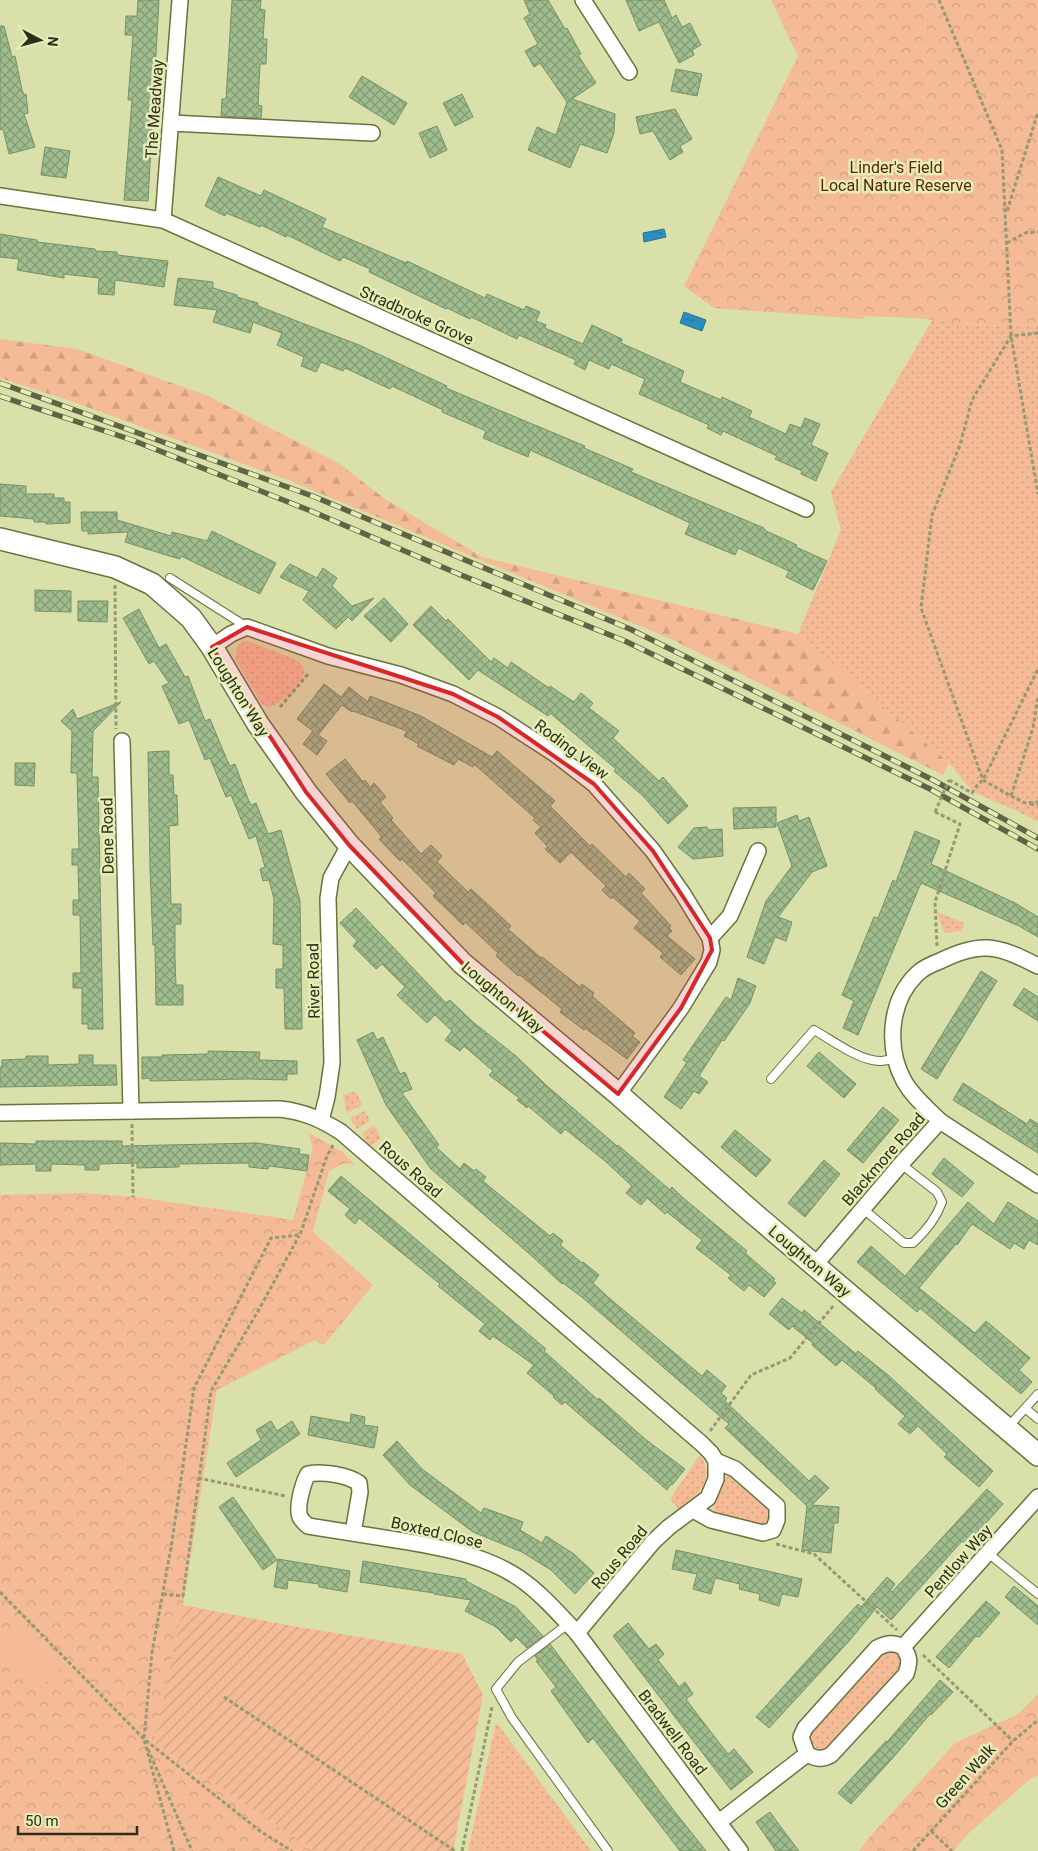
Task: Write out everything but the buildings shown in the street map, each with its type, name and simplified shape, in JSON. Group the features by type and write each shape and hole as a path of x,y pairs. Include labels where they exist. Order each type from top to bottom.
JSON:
{"street":[{"name":"The Meadway","path":"163,220 180,0"},
{"path":"583,0 629,72"},
{"path":"171,123 372,133"},
{"name":"Stradbroke Grove","path":"0,196 163,220 806,509"},
{"name":"Loughton Way","path":"0,539 115,567 152,584 191,618 212,647 274,747 306,792 349,845 462,963 618,1094 815,1266 1038,1455"},
{"path":"212,647 231,634 247,627"},
{"name":"Roding View","path":"247,627 328,656 401,675 453,694 498,717 556,754 594,784 653,851 683,894 710,938"},
{"name":"Dene Road","path":"122,741 131,1111"},
{"name":"River Road","path":"321,1120 327,1098 332,1063 328,898 331,878 349,845"},
{"path":"618,1094 671,1022 709,962 712,950 710,938 730,916 758,851"},
{"path":"940,1121 918,1100 908,1087 896,1058 892,1038 894,1017 902,992 917,973 959,952 987,948 1015,955 1038,966"},
{"name":"Rous Road","path":"0,1113 280,1109 301,1112 321,1120 341,1132 702,1444 716,1461 716,1479 708,1498 669,1527 653,1542 572,1628"},
{"name":"Blackmore Road","path":"815,1266 862,1208 940,1121 1038,1185"},
{"name":"Rous Road","path":"716,1461 735,1469 777,1506 778,1520 773,1530 768,1532"},
{"name":"Boxted Close","path":"353,1533 360,1483 352,1478 315,1472 308,1474 304,1482 298,1511 301,1520 308,1526 444,1549 473,1556 519,1578 548,1603 572,1628"},
{"name":"Pentlow Way","path":"905,1644 1038,1497"},
{"path":"693,1510 711,1520 763,1533 768,1532"},
{"name":"Bradwell Road","path":"572,1628 740,1851"},
{"path":"894,1642 905,1644 910,1656 906,1674 831,1755 823,1759 814,1758 807,1754 801,1738 804,1728 877,1648 894,1642"},
{"path":"718,1822 807,1754"}],"lane":[{"path":"170,578 247,627"},
{"path":"771,1079 814,1030 853,1053 869,1060 881,1062 896,1058"},
{"path":"862,1208 904,1243 913,1243 925,1232 938,1213 942,1202 937,1192 901,1164"},
{"path":"1007,1429 1038,1394"},
{"path":"1026,1409 1038,1419"},
{"path":"988,1553 1038,1594"},
{"path":"572,1628 518,1662 496,1689 512,1718 608,1851"}],"path":[{"path":"939,0 1002,150 1011,336 1038,494"},
{"path":"1006,214 1038,112"},
{"path":"1007,243 1025,233 1038,232"},
{"path":"1011,336 1038,333"},
{"path":"1011,336 972,400 960,445 932,515 921,608 983,780 1025,803 1038,803"},
{"path":"115,567 116,730 122,730 122,741"},
{"path":"937,962 935,902 960,824 935,812 949,780 972,794 983,780 1038,669"},
{"path":"280,707 310,673"},
{"path":"1011,796 1033,728 1038,696"},
{"path":"131,1111 133,1197"},
{"path":"163,1594 183,1596 211,1390 257,1313 300,1235 327,1156 341,1132"},
{"path":"174,1851 144,1739 152,1652 172,1542 194,1388 271,1238 300,1235"},
{"path":"702,1444 751,1376 790,1358 845,1291"},
{"path":"198,1478 300,1499"},
{"path":"768,1532 772,1543 814,1554 889,1621 905,1644 1013,1740"},
{"path":"0,1592 144,1739 260,1830 292,1851"},
{"path":"462,1851 496,1689"},
{"path":"224,1697 455,1851"},
{"name":"Green Walk","path":"913,1851 1013,1740 1038,1720"},
{"path":"144,1739 192,1851"},
{"path":"932,1831 952,1851"}],"highlighted area":[{"path":"247,627 453,694 498,717 594,784 653,851 710,938 712,950 681,1008 618,1094 462,963 349,845 306,792 212,647"}],"green space":[{"name":"Linder's Field Local Nature Reserve","path":"771,0 1038,0 1038,323 1000,326 926,319 866,316 863,319 714,308 684,286 798,56"},
{"path":"933,319 999,326 1038,323 1038,822 973,792 949,763 798,634 841,530 831,492"},
{"path":"0,339 77,349 208,396 338,463 385,499 482,557 798,634 949,763 943,775 671,639 288,480 65,399 0,378"},
{"path":"248,641 299,661 303,668 303,676 297,686 273,706 262,704 235,659 238,645"},
{"path":"937,912 964,923 962,931 944,933"},
{"path":"353,1092 357,1093 362,1105 347,1113 343,1095"},
{"path":"365,1111 370,1121 357,1129 350,1118"},
{"path":"372,1126 376,1128 381,1139 370,1146 363,1133"},
{"path":"308,1132 344,1153 355,1165 344,1163 329,1171 313,1232 373,1285 324,1345 315,1340 217,1390 183,1605 154,1743 315,1851 0,1851 0,1195 83,1193 135,1197 293,1220 313,1148"},
{"path":"700,1455 707,1472 706,1479 693,1498 679,1510 670,1499"},
{"path":"734,1476 769,1509 769,1518 764,1526 714,1514 715,1501 724,1478"},
{"path":"183,1605 287,1625 462,1654 483,1695 453,1851 315,1851 154,1743"},
{"path":"22,1624 64,1664 39,1690 0,1651 0,1647"},
{"path":"889,1650 900,1656 903,1663 901,1669 831,1748 821,1749 814,1747 810,1742 811,1731 883,1652"},
{"path":"1038,1694 1038,1775 1029,1780 969,1833 953,1851 859,1851 955,1743 1018,1714"},
{"path":"496,1722 591,1851 468,1851"}],"water":[{"path":"664,229 666,237 644,242 643,233"},
{"path":"684,312 706,320 702,331 680,323"}],"railway":[{"path":"0,383 315,497 630,629 933,780 1038,838"},
{"path":"0,396 132,440 311,511 461,575 625,641 930,789 1038,849"}]}
